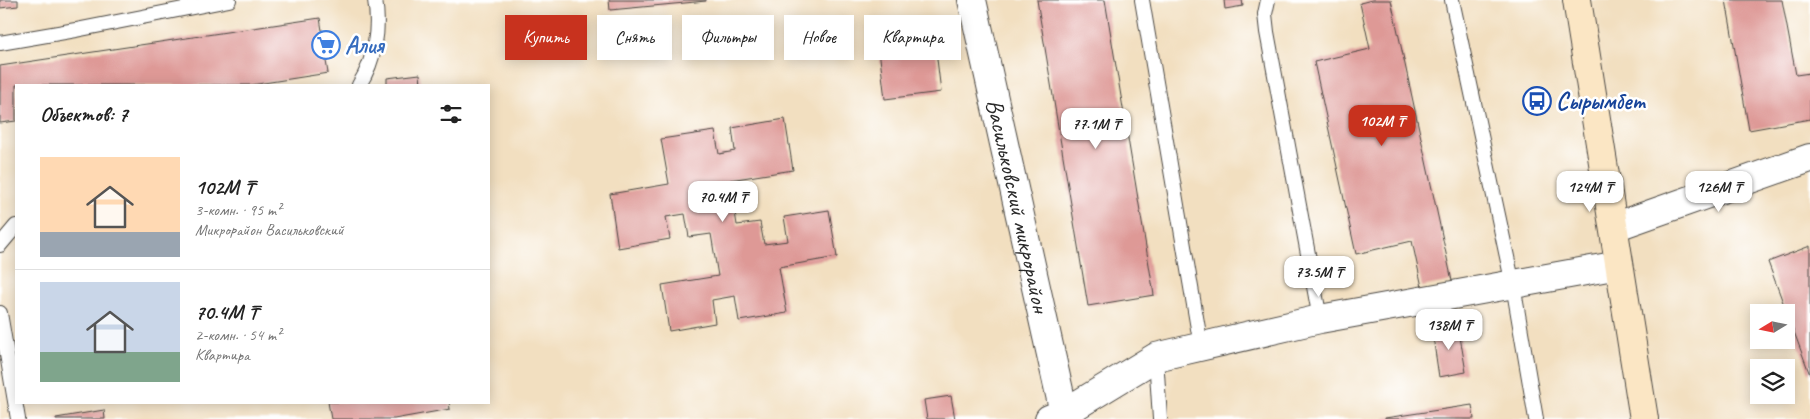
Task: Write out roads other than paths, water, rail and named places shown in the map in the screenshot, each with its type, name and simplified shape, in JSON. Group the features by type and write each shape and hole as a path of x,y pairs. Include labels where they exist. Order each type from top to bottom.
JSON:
{"main road":[{"path":"1576,0 1644,419"}],"street":[{"name":"Васильковский микрорайон","path":"972,0 1059,417"},
{"path":"1614,228 1810,158"},
{"path":"1059,417 1156,357 1320,319 1618,265"}],"lane":[{"path":"0,43 229,0"},
{"path":"359,84 375,45 378,27 375,0"},
{"path":"1142,0 1201,346"},
{"path":"1268,0 1265,14 1267,32 1320,319"},
{"path":"1452,0 1513,285 1536,419"},
{"path":"0,245 15,227"},
{"path":"0,313 15,401"},
{"path":"1156,357 1160,419"},
{"path":"15,404 18,419"}],"place":[{"name":"Алия","path":"326,45"},
{"name":"Сырымбет","path":"1537,101"}]}
